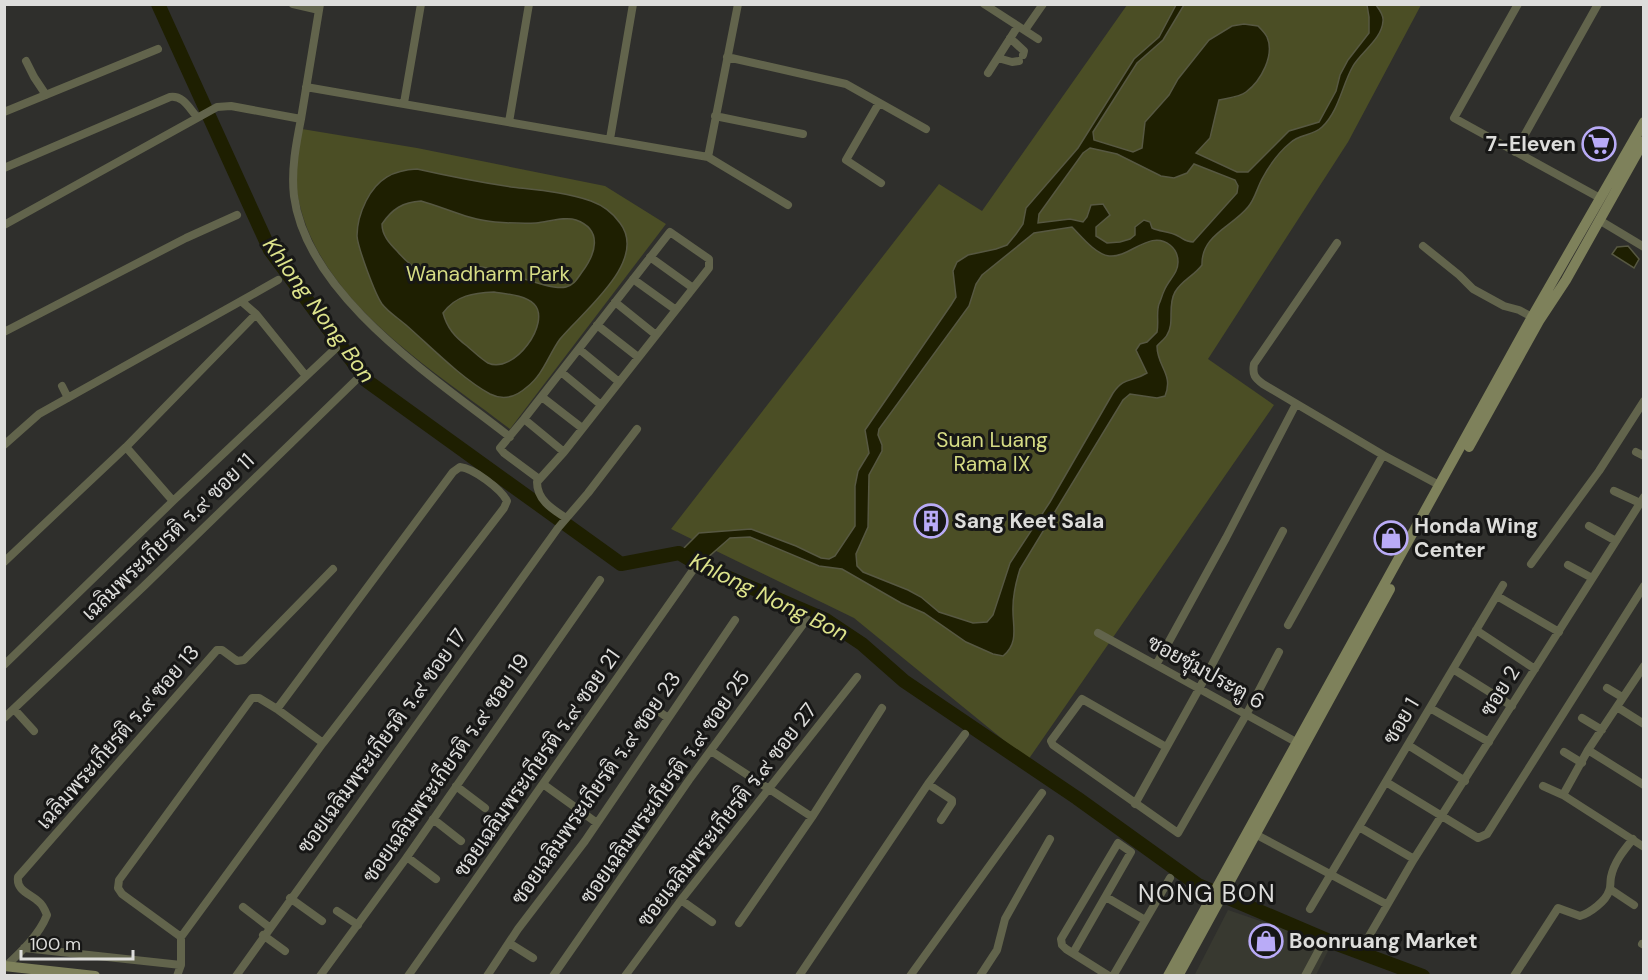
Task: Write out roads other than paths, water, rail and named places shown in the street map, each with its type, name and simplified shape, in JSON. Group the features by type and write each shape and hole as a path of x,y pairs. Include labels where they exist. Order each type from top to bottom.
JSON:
{"main road":[{"path":"1178,975 1214,899 1296,742 1532,317 1644,122"},
{"path":"1223,882 1255,834 1539,321 1566,280 1644,141"},
{"path":"1168,975 1214,899"},
{"path":"5,968 33,975"},
{"path":"5,968 95,975"}],"street":[{"path":"292,4 319,7 294,157 294,197 303,229 319,262 344,296 381,335 510,437"},
{"path":"404,103 421,4"},
{"path":"508,122 530,4"},
{"path":"610,139 633,4"},
{"path":"708,157 738,4"},
{"path":"984,4 1038,39"},
{"path":"988,73 1010,38 1043,4"},
{"path":"1518,4 1454,118 1600,198"},
{"path":"1515,152 1598,4"},
{"path":"998,58 1006,61 1021,58 1024,51 1010,38"},
{"path":"4,112 158,49"},
{"path":"727,57 846,84 926,129"},
{"path":"26,61 46,95"},
{"path":"306,87 708,157 788,205"},
{"path":"4,168 170,97 181,98 197,117"},
{"path":"879,103 846,160 881,183"},
{"path":"4,225 217,106 231,106 301,119"},
{"path":"715,116 803,134"},
{"path":"4,332 186,238 237,215"},
{"path":"1599,219 1644,246"},
{"path":"539,479 500,448 670,231 709,259 710,268 564,452 539,479 537,488 544,502 565,518"},
{"path":"1337,243 1254,364 1252,372 1255,378 1296,404 1439,485"},
{"path":"1423,246 1473,289 1504,306 1532,317"},
{"path":"650,257 693,288"},
{"path":"633,279 676,310"},
{"path":"4,446 39,414 278,280"},
{"path":"241,301 256,314 306,376"},
{"path":"615,302 656,335"},
{"path":"4,562 126,447 256,314"},
{"path":"597,326 638,357"},
{"path":"4,665 173,501 336,348"},
{"path":"579,349 619,382"},
{"path":"561,372 601,405"},
{"name":"เฉลิมพระเกียรติ ร.๙ ซอย 11","path":"4,718 355,381"},
{"path":"62,386 68,398"},
{"path":"542,397 582,428"},
{"path":"1531,564 1599,471 1644,401"},
{"path":"1156,665 1296,404"},
{"path":"524,419 564,452"},
{"name":"ซอยเฉลิมพระเกียรติ ร.๙ ซอย 17","path":"236,975 565,518 588,494 637,429"},
{"path":"126,447 173,501"},
{"path":"1288,625 1383,455"},
{"path":"177,975 180,965 181,937 323,743 504,508 507,501 504,496 474,471 462,467 453,472 277,709"},
{"path":"1614,491 1642,500"},
{"name":"ซอย 2","path":"1365,943 1414,859 1642,500"},
{"path":"1589,526 1616,541"},
{"path":"1135,804 1283,531"},
{"path":"1568,565 1592,578"},
{"name":"เฉลิมพระเกียรติ ร.๙ ซอย 13","path":"5,968 24,948 43,924 47,915 38,901 20,888 17,882 18,877 217,650 222,650 237,661 244,660 333,569"},
{"name":"ซอยเฉลิมพระเกียรติ ร.๙ ซอย 21","path":"408,975 693,570"},
{"name":"ซอยเฉลิมพระเกียรติ ร.๙ ซอย 19","path":"320,975 407,857 600,580"},
{"name":"ซอย 1","path":"1310,909 1503,585"},
{"path":"1386,782 1478,838 1487,834 1644,586"},
{"path":"1497,596 1558,632"},
{"name":"ซอยเฉลิมพระเกียรติ ร.๙ ซอย 25","path":"553,975 807,619"},
{"name":"ซอยเฉลิมพระเกียรติ ร.๙ ซอย 23","path":"487,975 597,823 735,620"},
{"path":"1476,630 1535,669"},
{"name":"ซอยซุ้มประตู 6","path":"1098,633 1296,742"},
{"path":"1166,747 1082,699 1052,737 1053,745 1176,833 1180,831 1279,652"},
{"path":"1563,795 1588,750 1644,666"},
{"path":"1453,669 1512,706"},
{"name":"ซอยเฉลิมพระเกียรติ ร.๙ ซอย 27","path":"625,975 681,900 857,677"},
{"path":"1607,688 1622,697"},
{"path":"181,937 122,894 118,888 119,880 252,698 259,698 277,709 323,743"},
{"path":"650,705 668,718"},
{"path":"1617,707 1644,724"},
{"path":"739,923 812,817 882,708"},
{"path":"1430,708 1489,742"},
{"path":"14,709 34,731"},
{"path":"1582,718 1602,730"},
{"path":"799,975 928,784 965,734"},
{"path":"1407,745 1465,781"},
{"path":"1588,750 1644,785"},
{"path":"711,751 812,817"},
{"path":"1564,752 1582,763"},
{"path":"543,784 597,823"},
{"path":"928,784 952,800 941,820"},
{"path":"456,786 485,808"},
{"path":"1543,786 1563,795 1644,847"},
{"path":"910,975 1042,793"},
{"path":"433,819 461,841"},
{"path":"1359,827 1414,859"},
{"path":"1255,834 1386,904"},
{"path":"980,975 997,950 1005,919 1050,839"},
{"path":"1514,975 1558,908 1580,916 1586,914 1608,896 1611,877 1621,854 1633,839"},
{"path":"1074,953 1131,852 1118,843 1064,932 1061,939 1062,945 1074,953 1111,975 1170,878"},
{"path":"407,857 436,879"},
{"path":"1610,889 1634,905"},
{"path":"1106,897 1145,920"},
{"path":"290,898 322,921"},
{"path":"681,900 712,922"},
{"path":"243,907 269,927"},
{"path":"337,911 358,925"},
{"path":"263,935 285,951"},
{"path":"508,943 533,958"},
{"path":"24,948 180,965"},
{"path":"1305,975 1320,948"}],"waterway":[{"name":"Khlong Nong Bon","path":"158,4 270,250 367,381 621,564 679,553 699,565 826,620 862,644 904,681 1077,798 1198,885 1334,943 1423,976"}],"place":[{"name":"7-Eleven","path":"1599,144"},
{"name":"Sang Keet Sala","path":"931,521"},
{"name":"Honda Wing Center","path":"1391,538"},
{"name":"Boonruang Market","path":"1266,941"}],"district":[{"name":"NONG BON","path":"1207,893"}],"park label":[{"name":"Wanadharm Park","path":"488,274"},
{"name":"Suan Luang Rama IX","path":"992,452"}]}
